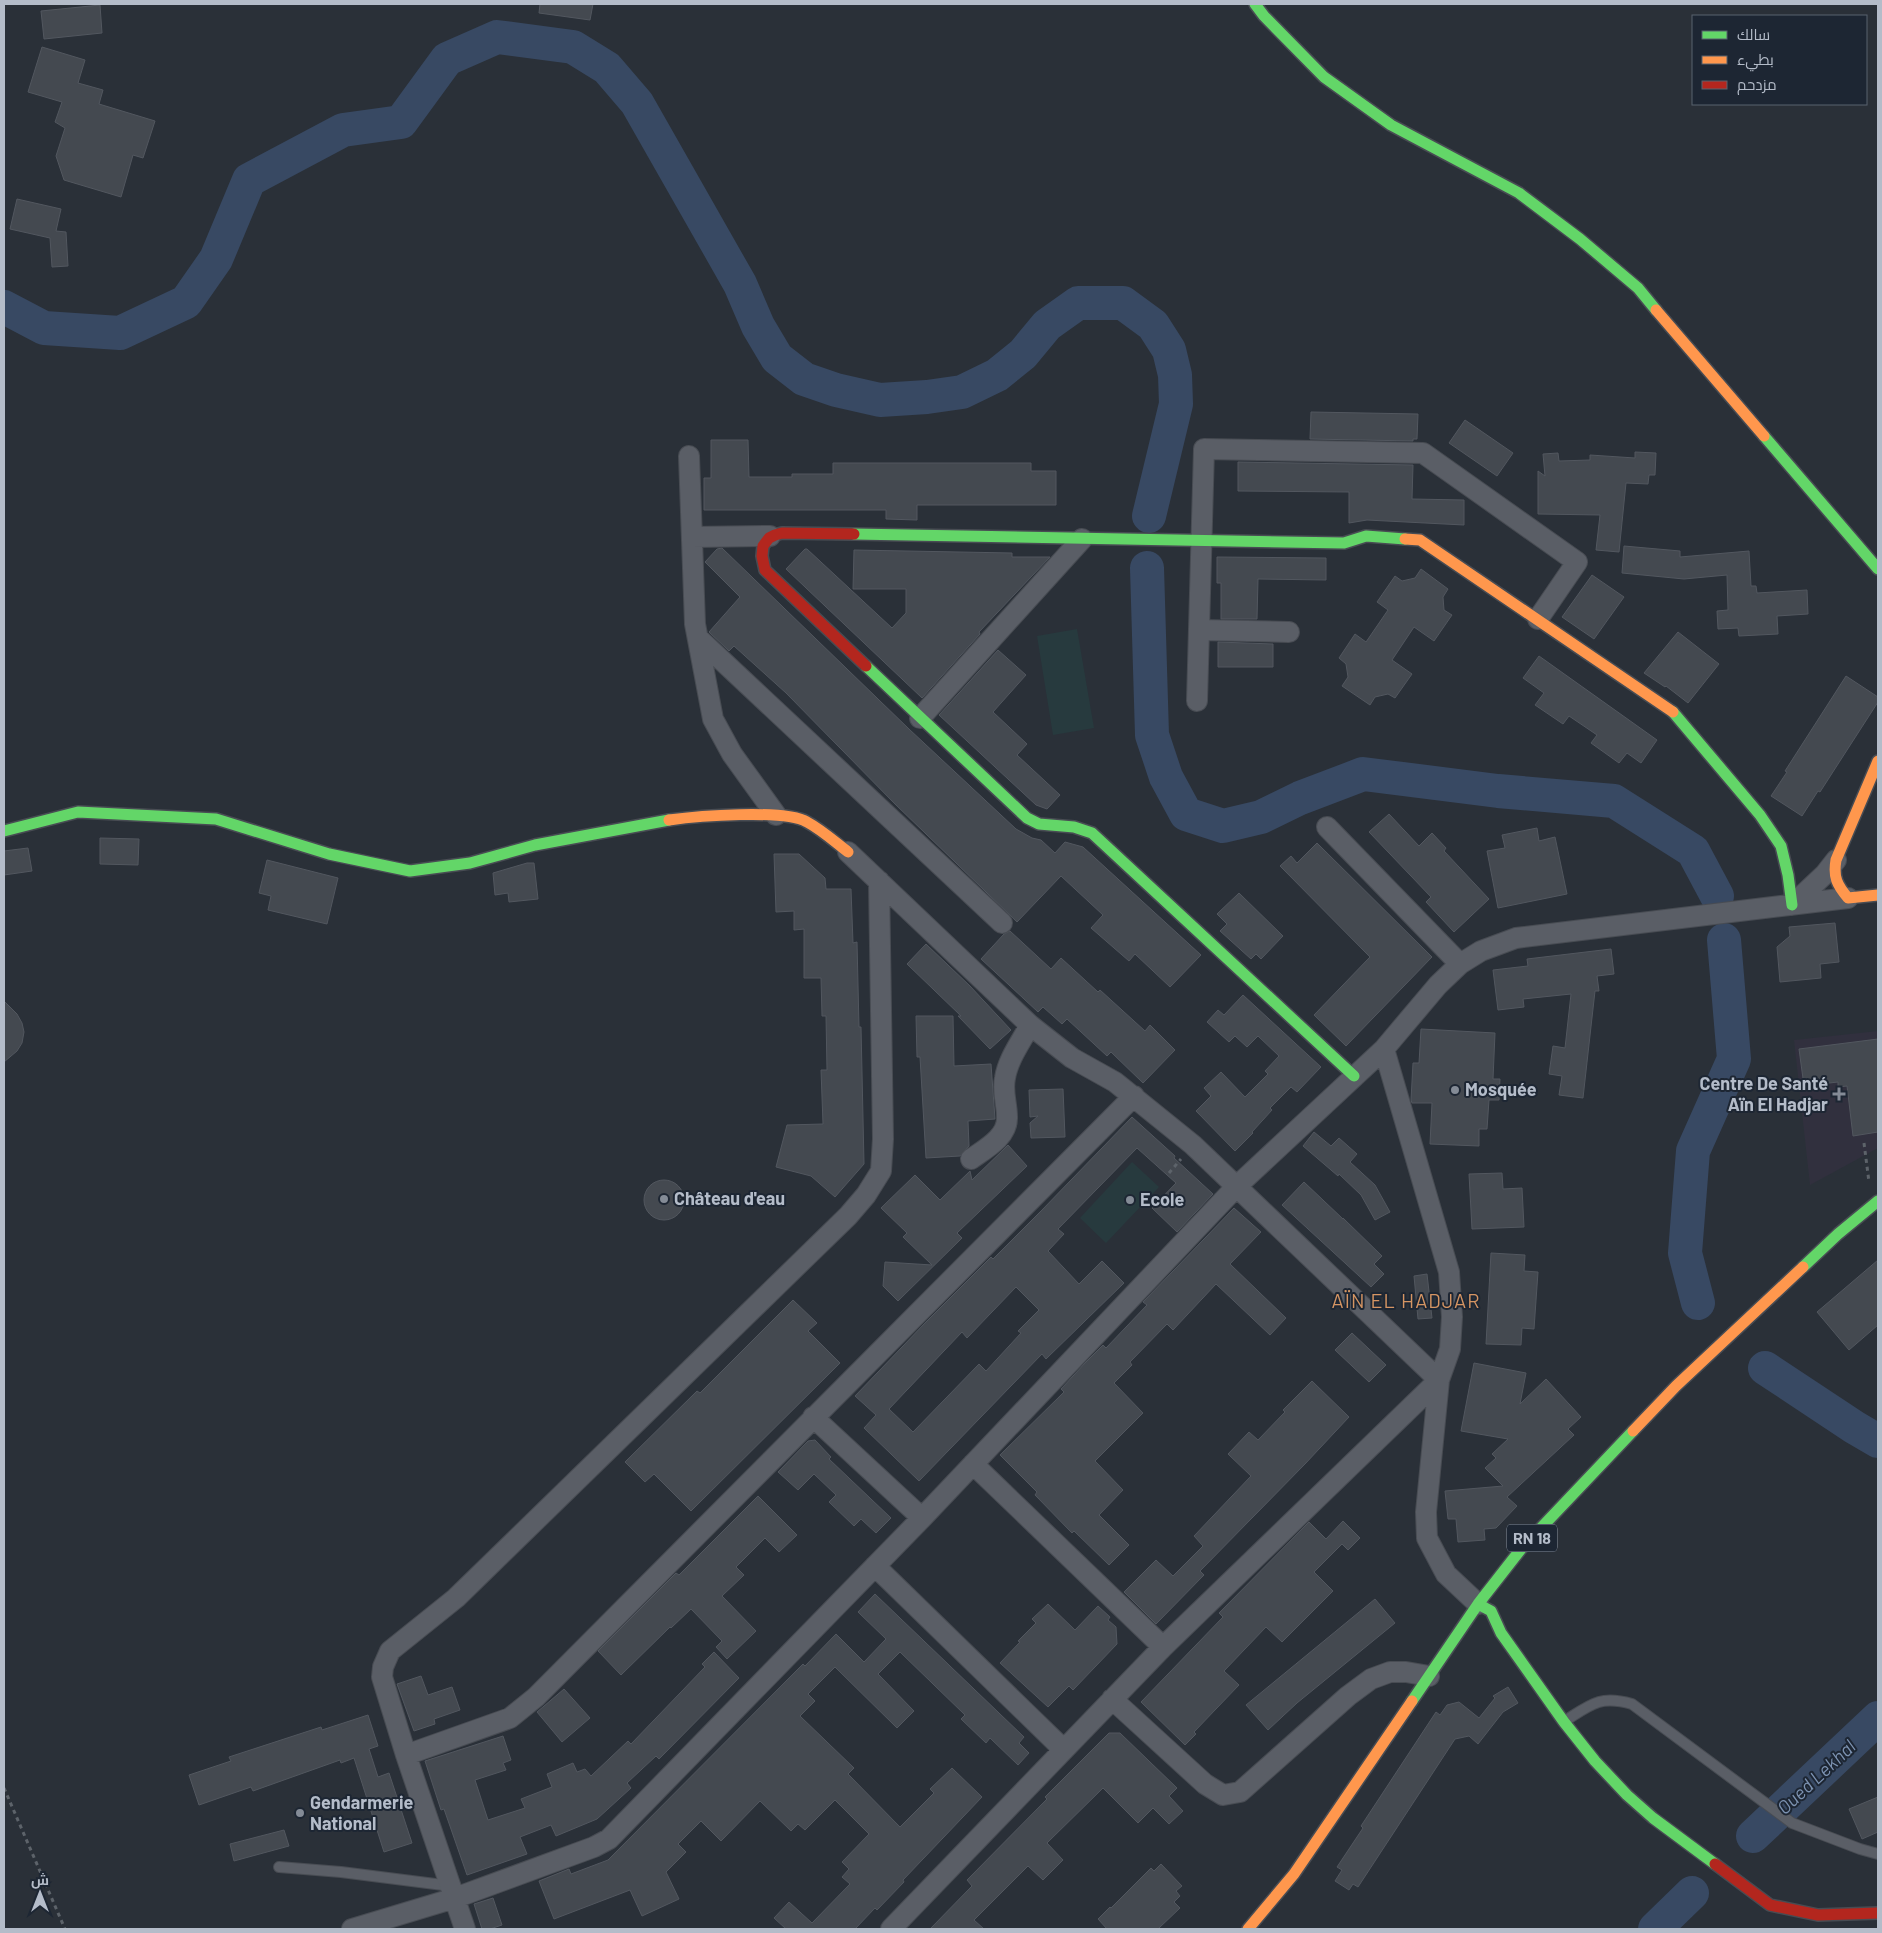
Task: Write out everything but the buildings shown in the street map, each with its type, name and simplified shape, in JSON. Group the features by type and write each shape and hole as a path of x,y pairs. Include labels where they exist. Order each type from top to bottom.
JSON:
{"street":[{"path":"1255,4 1264,16 1324,77 1392,124 1519,193 1580,239 1638,288 1878,569"},
{"path":"1197,701 1204,449 1423,453 1577,562 1538,619"},
{"path":"689,456 695,624 713,719 732,754 776,815"},
{"path":"692,537 770,536 782,533 1344,543 1366,536 1420,540 1671,710 1760,815 1780,846 1788,875 1792,905"},
{"path":"770,536 762,547 761,558 766,570 1027,818 1039,824 1074,827 1092,833 1354,1076"},
{"path":"920,718 1082,539"},
{"path":"1199,630 1289,632"},
{"path":"698,638 1002,923"},
{"path":"1848,898 1835,884 1836,860 1878,761"},
{"path":"4,831 78,812 216,819 329,854 410,871 470,863 535,845 635,825 694,816 776,815 806,821 848,852 1030,1026 1072,1058 1116,1082 1193,1145 1439,1380"},
{"path":"1327,827 1460,964"},
{"path":"1792,905 1815,885 1836,860"},
{"path":"464,1929 406,1755 382,1677 382,1667 390,1651 456,1598 841,1223 866,1195 881,1171 883,1139 879,881"},
{"path":"352,1929 453,1892 594,1847 609,1839 922,1518 1237,1186 1384,1048 1438,985 1460,964 1481,951 1516,938 1878,895"},
{"path":"971,1159 1000,1137 1004,1129 1008,1118 1003,1093 1005,1078 1010,1062 1030,1026"},
{"path":"1384,1048 1449,1272 1452,1317 1450,1349 1439,1380 1426,1512 1428,1538 1446,1574 1478,1604 1491,1611 1501,1633 1564,1722 1627,1795 1653,1818 1770,1905 1818,1915 1878,1913"},
{"path":"406,1755 510,1718 536,1697 1134,1096"},
{"name":"RN 18","path":"1248,1929 1294,1874 1478,1604 1521,1549 1676,1386 1838,1234 1875,1203"},
{"path":"890,1929 1163,1647 1439,1380"},
{"path":"813,1417 922,1518"},
{"path":"972,1464 1163,1647"},
{"path":"875,1566 1063,1749"},
{"path":"1112,1699 1205,1784 1223,1795 1240,1792 1348,1696 1371,1679 1390,1672 1406,1672 1429,1676"}],"lane":[{"path":"1564,1722 1594,1702 1616,1699 1632,1704 1792,1823 1878,1854"},
{"path":"279,1867 341,1872 453,1892"}],"path":[{"path":"1864,1143 1875,1203"},
{"path":"4,1788 65,1929"}],"shaded area":[{"name":"Centre De Santé Aïn El Hadjar","path":"1878,1031 1878,1148 1810,1185 1794,1040"}],"green space":[{"path":"1077,629 1094,728 1053,735 1037,636"},
{"path":"1132,1162 1159,1187 1106,1243 1080,1218"}],"waterway":[{"path":"4,307 44,328 120,333 186,302 216,259 249,180 343,130 401,122 447,59 497,37 573,47 607,68 637,103 740,284 758,326 777,358 804,379 836,390 880,400 927,397 962,392 997,375 1023,354 1047,325 1078,303 1123,303 1153,325 1169,350 1175,375 1176,404 1149,516"},
{"path":"1147,568 1152,735 1166,777 1186,814 1223,826 1261,817 1300,798 1363,774 1498,791 1614,801 1693,851 1717,896"},
{"path":"1698,1303 1685,1253 1693,1151 1734,1059 1724,940"},
{"path":"1765,1368 1878,1441"},
{"name":"Oued Lekhal","path":"1753,1836 1878,1718"},
{"name":"Oued Lekhal","path":"1655,1929 1692,1893"}],"traffic: fast":[{"path":"1255,4 1264,16 1324,77 1391,125 1519,193 1580,239 1638,288 1656,310"},
{"path":"1764,436 1878,569"},
{"path":"854,534 1344,543 1366,536 1405,539"},
{"path":"866,666 1027,818 1039,824 1074,827 1092,833 1354,1076"},
{"path":"1673,712 1760,815 1781,846 1788,875 1792,905"},
{"path":"4,831 78,812 216,819 329,854 410,871 470,863 535,845 669,820"},
{"path":"1803,1267 1838,1234 1878,1201"},
{"path":"1412,1701 1478,1604 1521,1549 1633,1431"},
{"path":"1478,1604 1491,1611 1501,1633 1564,1722 1595,1761 1627,1795 1653,1818 1715,1864"}],"traffic: slow":[{"path":"1656,310 1764,436"},
{"path":"1405,539 1420,540 1673,712"},
{"path":"1878,761 1836,860 1835,871 1839,885 1848,898 1878,895"},
{"path":"669,820 740,815 796,818 818,829 848,852"},
{"path":"1633,1431 1676,1386 1803,1267"},
{"path":"1248,1929 1294,1874 1412,1701"}],"traffic: jam":[{"path":"854,534 782,533 769,538 763,546 762,556 765,570 866,666"},
{"path":"1715,1864 1770,1905 1818,1915 1878,1913"}],"place":[{"name":"Mosquée","path":"1455,1090"},
{"name":"Centre De Santé Aïn El Hadjar","path":"1839,1094"},
{"name":"Château d'eau","path":"664,1199"},
{"name":"Ecole","path":"1130,1200"},
{"name":"Gendarmerie National","path":"300,1813"}],"district":[{"name":"AÏN EL HADJAR","path":"1406,1301"}]}
